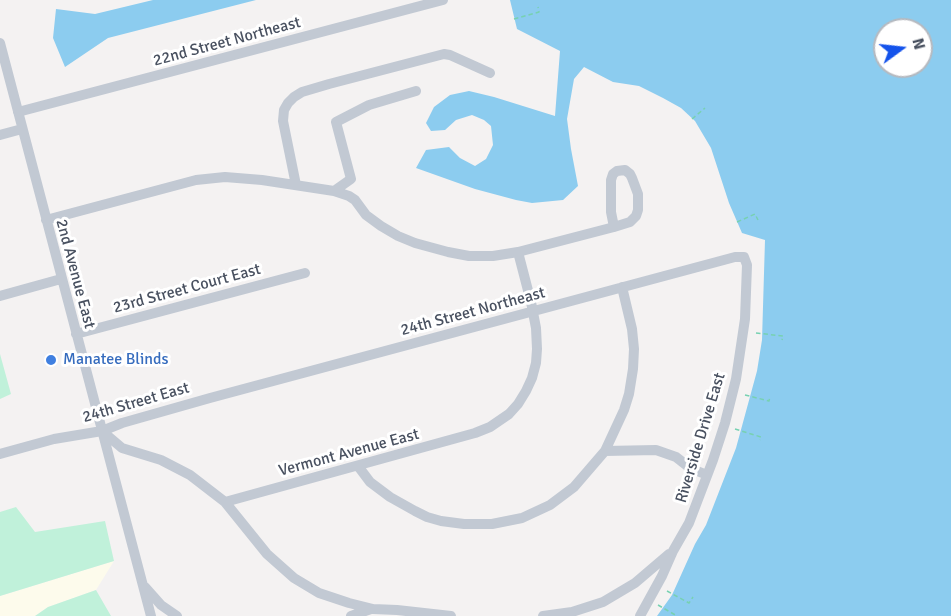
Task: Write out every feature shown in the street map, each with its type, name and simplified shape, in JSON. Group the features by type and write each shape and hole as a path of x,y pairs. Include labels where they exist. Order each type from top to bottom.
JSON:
{"street":[{"name":"22nd Street Northeast","path":"18,112 443,0"},
{"name":"2nd Avenue East","path":"0,43 151,616"},
{"path":"296,185 283,120 284,110 294,97 329,84 444,54 490,73"},
{"path":"334,191 351,179 336,122 369,105 416,91"},
{"path":"0,135 21,129"},
{"path":"46,219 196,180 225,177 262,180 334,191 349,196 355,200 366,215 381,226 415,243 469,256 494,256 518,252 614,227 632,221 638,210 638,194 632,178 625,170 617,171 611,180 611,212 614,227"},
{"name":"Vermont Avenue East","path":"225,502 475,433 490,427 508,414 518,404 532,378 537,349 533,311 518,252"},
{"name":"24th Street Northeast","path":"210,398 735,257 744,257"},
{"name":"Riverside Drive East","path":"640,616 689,523 725,423 736,379 745,320 747,265 744,257"},
{"name":"23rd Street Court East","path":"76,334 305,273"},
{"path":"0,296 61,279"},
{"path":"358,466 370,482 380,490 415,511 441,521 486,524 522,518 550,504 574,487 605,452 624,410 629,394 634,349 632,329 622,287"},
{"name":"24th Street East","path":"0,454 102,431 122,423 210,398"},
{"path":"102,431 122,448 161,460 190,475 225,502 267,555 294,578 319,593 373,609 397,613 451,616"},
{"path":"605,452 656,450 676,457 690,468 707,475"},
{"path":"543,616 572,612 603,602 635,583 673,551"},
{"path":"143,585 161,605 177,616"},
{"path":"351,616 373,609"}],"path":[{"path":"514,18 539,12 538,7"},
{"path":"692,119 705,108"},
{"path":"737,222 755,214 758,220"},
{"path":"756,333 783,336 782,340"},
{"path":"745,395 770,401 770,396"},
{"path":"735,429 761,437 760,440"},
{"path":"667,591 689,603 693,597"},
{"path":"658,605 677,616"}],"shaded area":[{"path":"114,561 96,590 48,607 35,616 0,616 0,596"}],"green space":[{"path":"0,354 11,394 0,399"},
{"path":"16,507 35,532 105,521 114,561 0,596 0,512"},
{"path":"96,590 111,616 35,616 48,607"}],"water":[{"path":"153,0 256,0 108,38 65,67 53,38 56,9 95,14"},
{"path":"510,0 951,0 951,616 657,616 672,595 706,525 736,448 757,371 762,340 765,240 742,233 729,203 711,148 695,121 681,108 639,86 613,82 584,67 574,79 567,119 578,186 563,200 532,203 516,200 475,189 416,168 426,150 449,147 460,158 475,166 486,159 493,145 491,126 472,115 456,120 445,130 431,131 426,123 434,107 450,95 469,91 555,116 560,51 517,29"}],"place":[{"name":"Manatee Blinds","path":"51,360"}]}
